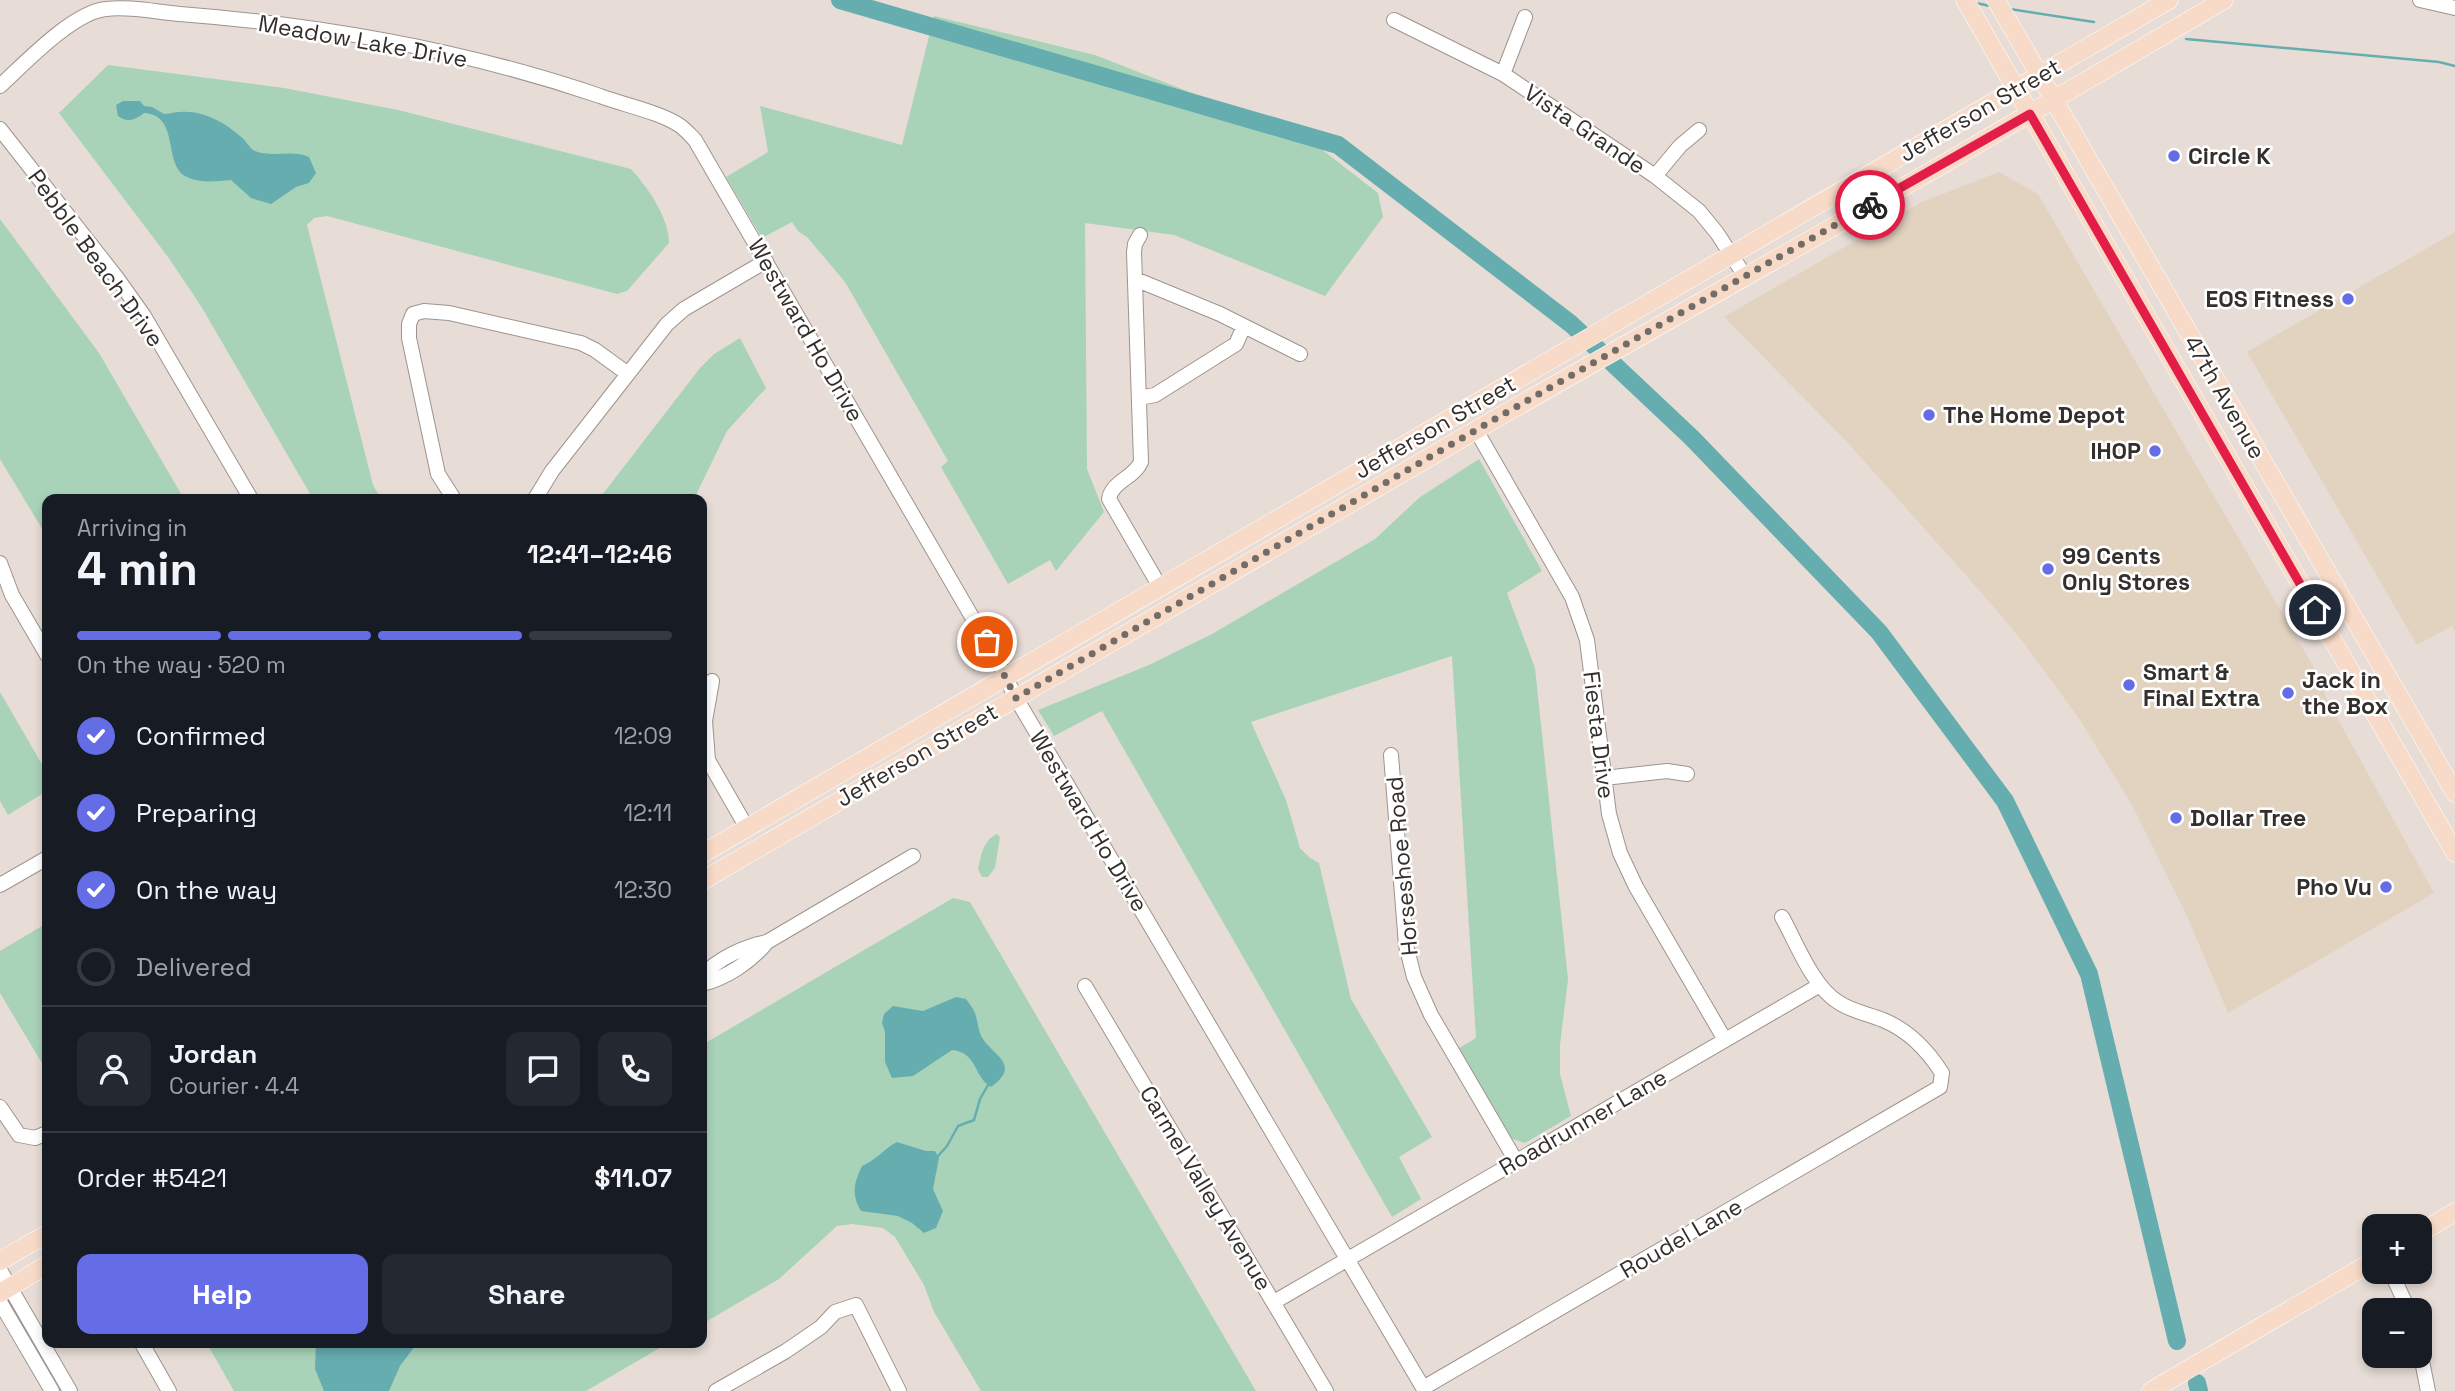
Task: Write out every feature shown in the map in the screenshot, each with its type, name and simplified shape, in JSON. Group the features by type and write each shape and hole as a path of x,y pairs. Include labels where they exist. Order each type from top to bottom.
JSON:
{"main road":[{"name":"47th Avenue","path":"1965,0 2455,853"},
{"name":"47th Avenue","path":"1996,0 2455,793"},
{"name":"Jefferson Street","path":"707,851 2169,0"},
{"name":"Jefferson Street","path":"707,878 1495,419 2030,114 2224,0"},
{"path":"1803,243 1832,214 1872,189 1874,173"},
{"path":"1084,658 1116,627 1161,600 1163,596 1160,587"},
{"path":"2315,610 2342,598"},
{"path":"707,865 748,841 751,835 747,828"},
{"path":"2432,1226 2455,1212"},
{"path":"0,1261 42,1237"},
{"path":"3,1294 42,1268"},
{"path":"2151,1391 2362,1268"}],"street":[{"path":"2420,0 2455,8"},
{"name":"Meadow Lake Drive","path":"0,86 57,34 86,17 104,9 150,11 226,17 364,36 488,64 539,76 657,116 679,125 695,139"},
{"path":"1503,74 1525,17"},
{"name":"Vista Grande","path":"1394,20 1503,74 1656,177 1699,211 1745,275"},
{"name":"Pebble Beach Drive","path":"0,129 144,316 248,494"},
{"path":"1656,177 1680,146 1699,130"},
{"name":"Westward Ho Drive","path":"695,139 1016,698 1424,1390"},
{"path":"1140,235 1135,244 1135,279 1141,462 1136,471 1114,486 1109,499 1160,587"},
{"path":"538,494 552,471 667,324 684,309 766,261"},
{"path":"1135,279 1244,326 1300,354"},
{"path":"451,494 438,474 409,338 409,324 413,314 449,313 581,344 596,350 628,374"},
{"path":"1139,398 1155,395 1236,344 1244,326"},
{"name":"Fiesta Drive","path":"1476,430 1572,597 1587,640 1609,814 1620,853 1636,887 1725,1040"},
{"path":"0,563 12,595 42,646"},
{"path":"0,583 12,595"},
{"path":"707,710 712,681"},
{"path":"707,747 708,760 747,828"},
{"name":"Horseshoe Road","path":"1391,755 1406,945 1414,977 1431,1016 1516,1161"},
{"path":"1604,778 1667,771 1687,774"},
{"path":"707,983 749,961 767,942 913,856"},
{"path":"0,885 42,861"},
{"path":"1782,917 1820,985"},
{"path":"707,970 750,945 767,942"},
{"name":"Roadrunner Lane","path":"1274,1302 1820,985"},
{"name":"Roudel Lane","path":"1424,1390 1940,1087 1942,1073 1935,1061 1911,1037 1885,1020 1837,1002 1820,985"},
{"name":"Carmel Valley Avenue","path":"1085,986 1326,1391"},
{"path":"0,1107 19,1135 36,1138 42,1135"},
{"path":"0,1270 3,1294 52,1391"},
{"path":"3,1294 70,1391"},
{"path":"716,1391 786,1351 821,1327 835,1311 856,1305 899,1391"},
{"path":"144,1348 169,1391"},
{"path":"2423,1368 2428,1391"}],"shaded area":[{"path":"1999,172 2038,194 2323,683 2325,696 2434,893 2228,1013 2187,916 2132,805 2080,720 2020,638 1972,582 1847,442 1724,317 1922,202"},
{"path":"2455,232 2455,631 2452,626 2417,645 2247,352"}],"green space":[{"path":"934,16 1095,55 1307,138 1378,193 1383,217 1325,296 1174,235 1085,223 1087,469 1104,512 1056,571 1050,560 1008,584 941,467 948,461 845,282 792,222 762,238 726,177 768,152 760,106 902,145"},
{"path":"108,65 284,88 398,110 631,169 661,213 669,243 627,291 617,294 327,216 314,218 307,225 373,485 378,494 310,494 201,306 168,257 59,113"},
{"path":"0,219 99,353 181,494 42,494 42,529 0,459"},
{"path":"740,338 766,388 727,431 696,494 603,494 700,368 714,354"},
{"path":"1479,459 1542,571 1507,593 1535,668 1568,979 1560,1045 1560,1074 1571,1116 1525,1143 1510,1138 1459,1048 1476,1038 1452,656 1251,722 1286,800 1300,848 1319,863 1351,999 1432,1137 1399,1157 1421,1199 1392,1217 1102,711 1054,736 1038,710 1149,665 1212,634 1375,539 1420,497"},
{"path":"0,692 42,764 42,794 8,815 0,801"},
{"path":"997,834 1000,837 995,868 988,877 982,877 978,869 982,854 989,840"},
{"path":"953,898 970,902 1256,1391 981,1391 934,1312 924,1285 895,1237 883,1228 852,1224 837,1226 779,1279 707,1321 707,1042"},
{"path":"42,926 42,1063 0,993 0,951"},
{"path":"209,1348 660,1348 586,1391 234,1391"}],"water":[{"path":"123,101 140,101 144,106 164,114 188,112 204,115 234,131 255,151 309,157 316,173 309,183 296,187 271,204 251,198 231,180 209,182 192,179 179,171 163,122 144,113 131,120 121,118 116,105"},
{"path":"956,997 966,999 970,1004 981,1036 1005,1066 1000,1079 991,1087 967,1056 952,1050 913,1076 892,1078 885,1062 885,1032 882,1023 884,1014 893,1006 923,1011"},
{"path":"897,1142 935,1151 939,1158 933,1189 943,1211 936,1228 924,1233 898,1216 861,1211 856,1199 856,1183 862,1166"},
{"path":"316,1348 414,1348 400,1366 389,1391 324,1391 315,1369"}],"waterway":[{"path":"840,0 1338,145 1571,324 1692,438 1879,632 2005,801 2089,974 2177,1341"},
{"path":"1976,3 1990,6"},
{"path":"2010,9 2094,22"},
{"path":"2186,39 2439,62 2455,66"},
{"path":"938,1156 958,1126 974,1120 980,1099 988,1085"},
{"path":"2197,1383 2199,1391"}],"way so far":[{"path":"987,642 1016,698 1495,419 1870,205"}],"place":[{"name":"Circle K","path":"2174,156"},
{"name":"EOS Fitness","path":"2348,299"},
{"name":"The Home Depot","path":"1929,415"},
{"name":"IHOP","path":"2155,451"},
{"name":"99 Cents Only Stores","path":"2048,569"},
{"name":"Smart & Final Extra","path":"2129,685"},
{"name":"Jack in the Box","path":"2288,693"},
{"name":"Dollar Tree","path":"2176,818"},
{"name":"Pho Vu","path":"2386,887"}],"route":[{"path":"1870,205 2030,114 2315,610"}]}
